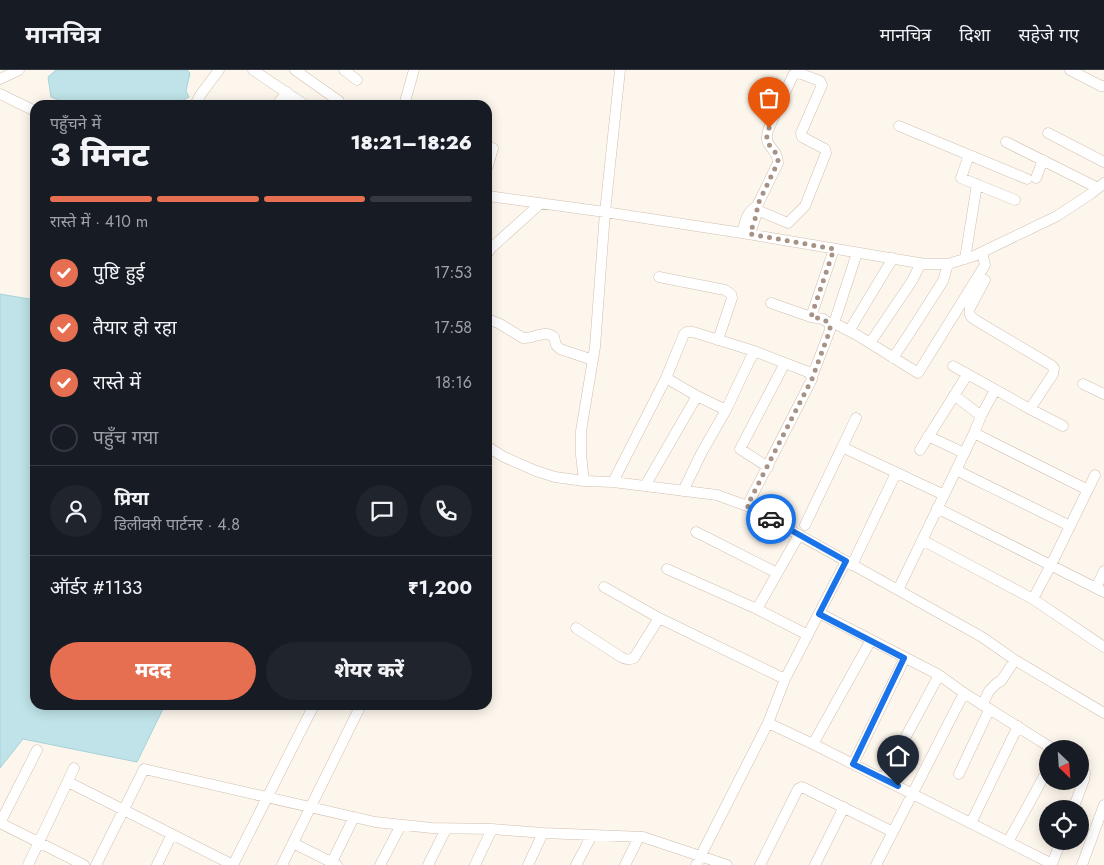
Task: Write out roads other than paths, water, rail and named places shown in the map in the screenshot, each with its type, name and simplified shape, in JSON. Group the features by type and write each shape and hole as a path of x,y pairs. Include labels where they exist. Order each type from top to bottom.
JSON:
{"street":[{"path":"0,79 18,70"},
{"path":"198,100 219,70"},
{"path":"253,70 298,100"},
{"path":"295,70 338,100"},
{"path":"344,70 357,80"},
{"path":"405,100 414,70"},
{"path":"584,481 581,431 595,347 605,212 620,70"},
{"path":"1070,70 1104,86"},
{"path":"746,233 748,214 757,208 778,162 778,158 767,142 766,135 793,75 798,73 820,80 822,85 801,133 802,137 825,149 826,153 805,206 788,223 757,208"},
{"path":"281,100 287,92"},
{"path":"0,94 30,109"},
{"path":"899,126 1031,179 1043,160"},
{"path":"1048,133 1104,162"},
{"path":"1006,142 1101,185"},
{"path":"969,155 961,178 1016,200"},
{"path":"964,259 977,184"},
{"path":"492,197 746,233 922,263 948,264 982,252 1057,216 1101,185"},
{"path":"492,247 540,204"},
{"path":"811,317 834,249"},
{"path":"857,252 834,323 918,373 985,265 982,252"},
{"path":"849,331 893,258"},
{"path":"870,343 922,263"},
{"path":"893,358 943,281 948,264"},
{"path":"659,277 725,290 731,294 732,298 718,340"},
{"path":"986,280 970,308 971,316 977,322 1052,365 1054,368 1054,374 1030,410"},
{"path":"747,506 812,379 830,330 830,324 823,319 811,317 772,303"},
{"path":"492,321 527,339 549,334 554,337 556,345 560,348 593,360"},
{"path":"613,482 666,378 684,334 687,332 693,332 754,352 808,372 812,377"},
{"path":"683,491 754,352"},
{"path":"768,466 740,449 784,363"},
{"path":"953,366 1030,410 1063,426"},
{"path":"920,450 967,374"},
{"path":"666,378 696,396 726,410"},
{"path":"1083,384 1104,394"},
{"path":"898,590 994,390"},
{"path":"954,395 981,416"},
{"path":"645,486 696,396"},
{"path":"805,525 856,418"},
{"path":"974,433 1088,490"},
{"path":"928,436 964,453"},
{"path":"842,447 944,495"},
{"path":"492,450 504,457 545,474 584,481 613,482 717,496 747,506 982,637 1015,660 1104,713"},
{"path":"956,470 1070,526"},
{"path":"698,861 768,723 785,679 896,473"},
{"path":"1033,599 1095,475"},
{"path":"937,508 1100,590 1104,571"},
{"path":"696,532 777,574"},
{"path":"757,609 799,535"},
{"path":"922,540 1033,599 1104,646"},
{"path":"667,568 757,609 808,635"},
{"path":"604,587 659,618 785,679"},
{"path":"819,614 940,675 985,707 1039,740"},
{"path":"576,628 626,660 630,660 634,658 659,618"},
{"path":"813,744 871,640"},
{"path":"853,764 904,658"},
{"path":"959,774 990,691 996,683 1001,681 1015,660"},
{"path":"883,779 940,675"},
{"path":"876,865 964,693"},
{"path":"68,782 233,865 311,710"},
{"path":"282,865 359,710"},
{"path":"768,723 1052,864 1057,850"},
{"path":"970,823 1018,726"},
{"path":"37,750 0,823 84,865"},
{"path":"28,865 74,768"},
{"path":"96,865 144,769 375,822 446,829 492,829 643,837 698,861 727,865"},
{"path":"1008,842 1039,785"},
{"path":"760,865 798,789 802,787 893,832"},
{"path":"1082,865 1104,805"},
{"path":"815,865 844,808"},
{"path":"293,843 335,864 354,817"},
{"path":"380,865 401,825"},
{"path":"428,865 446,829"},
{"path":"475,865 492,829"},
{"path":"528,865 543,833"},
{"path":"157,865 172,834"},
{"path":"576,865 592,835"},
{"path":"626,865 639,837"}],"water":[{"path":"56,70 187,70 190,73 186,91 189,97 184,100 59,100 51,97 48,77"},
{"path":"0,294 30,299 30,710 163,710 137,762 23,739 0,768"}]}
